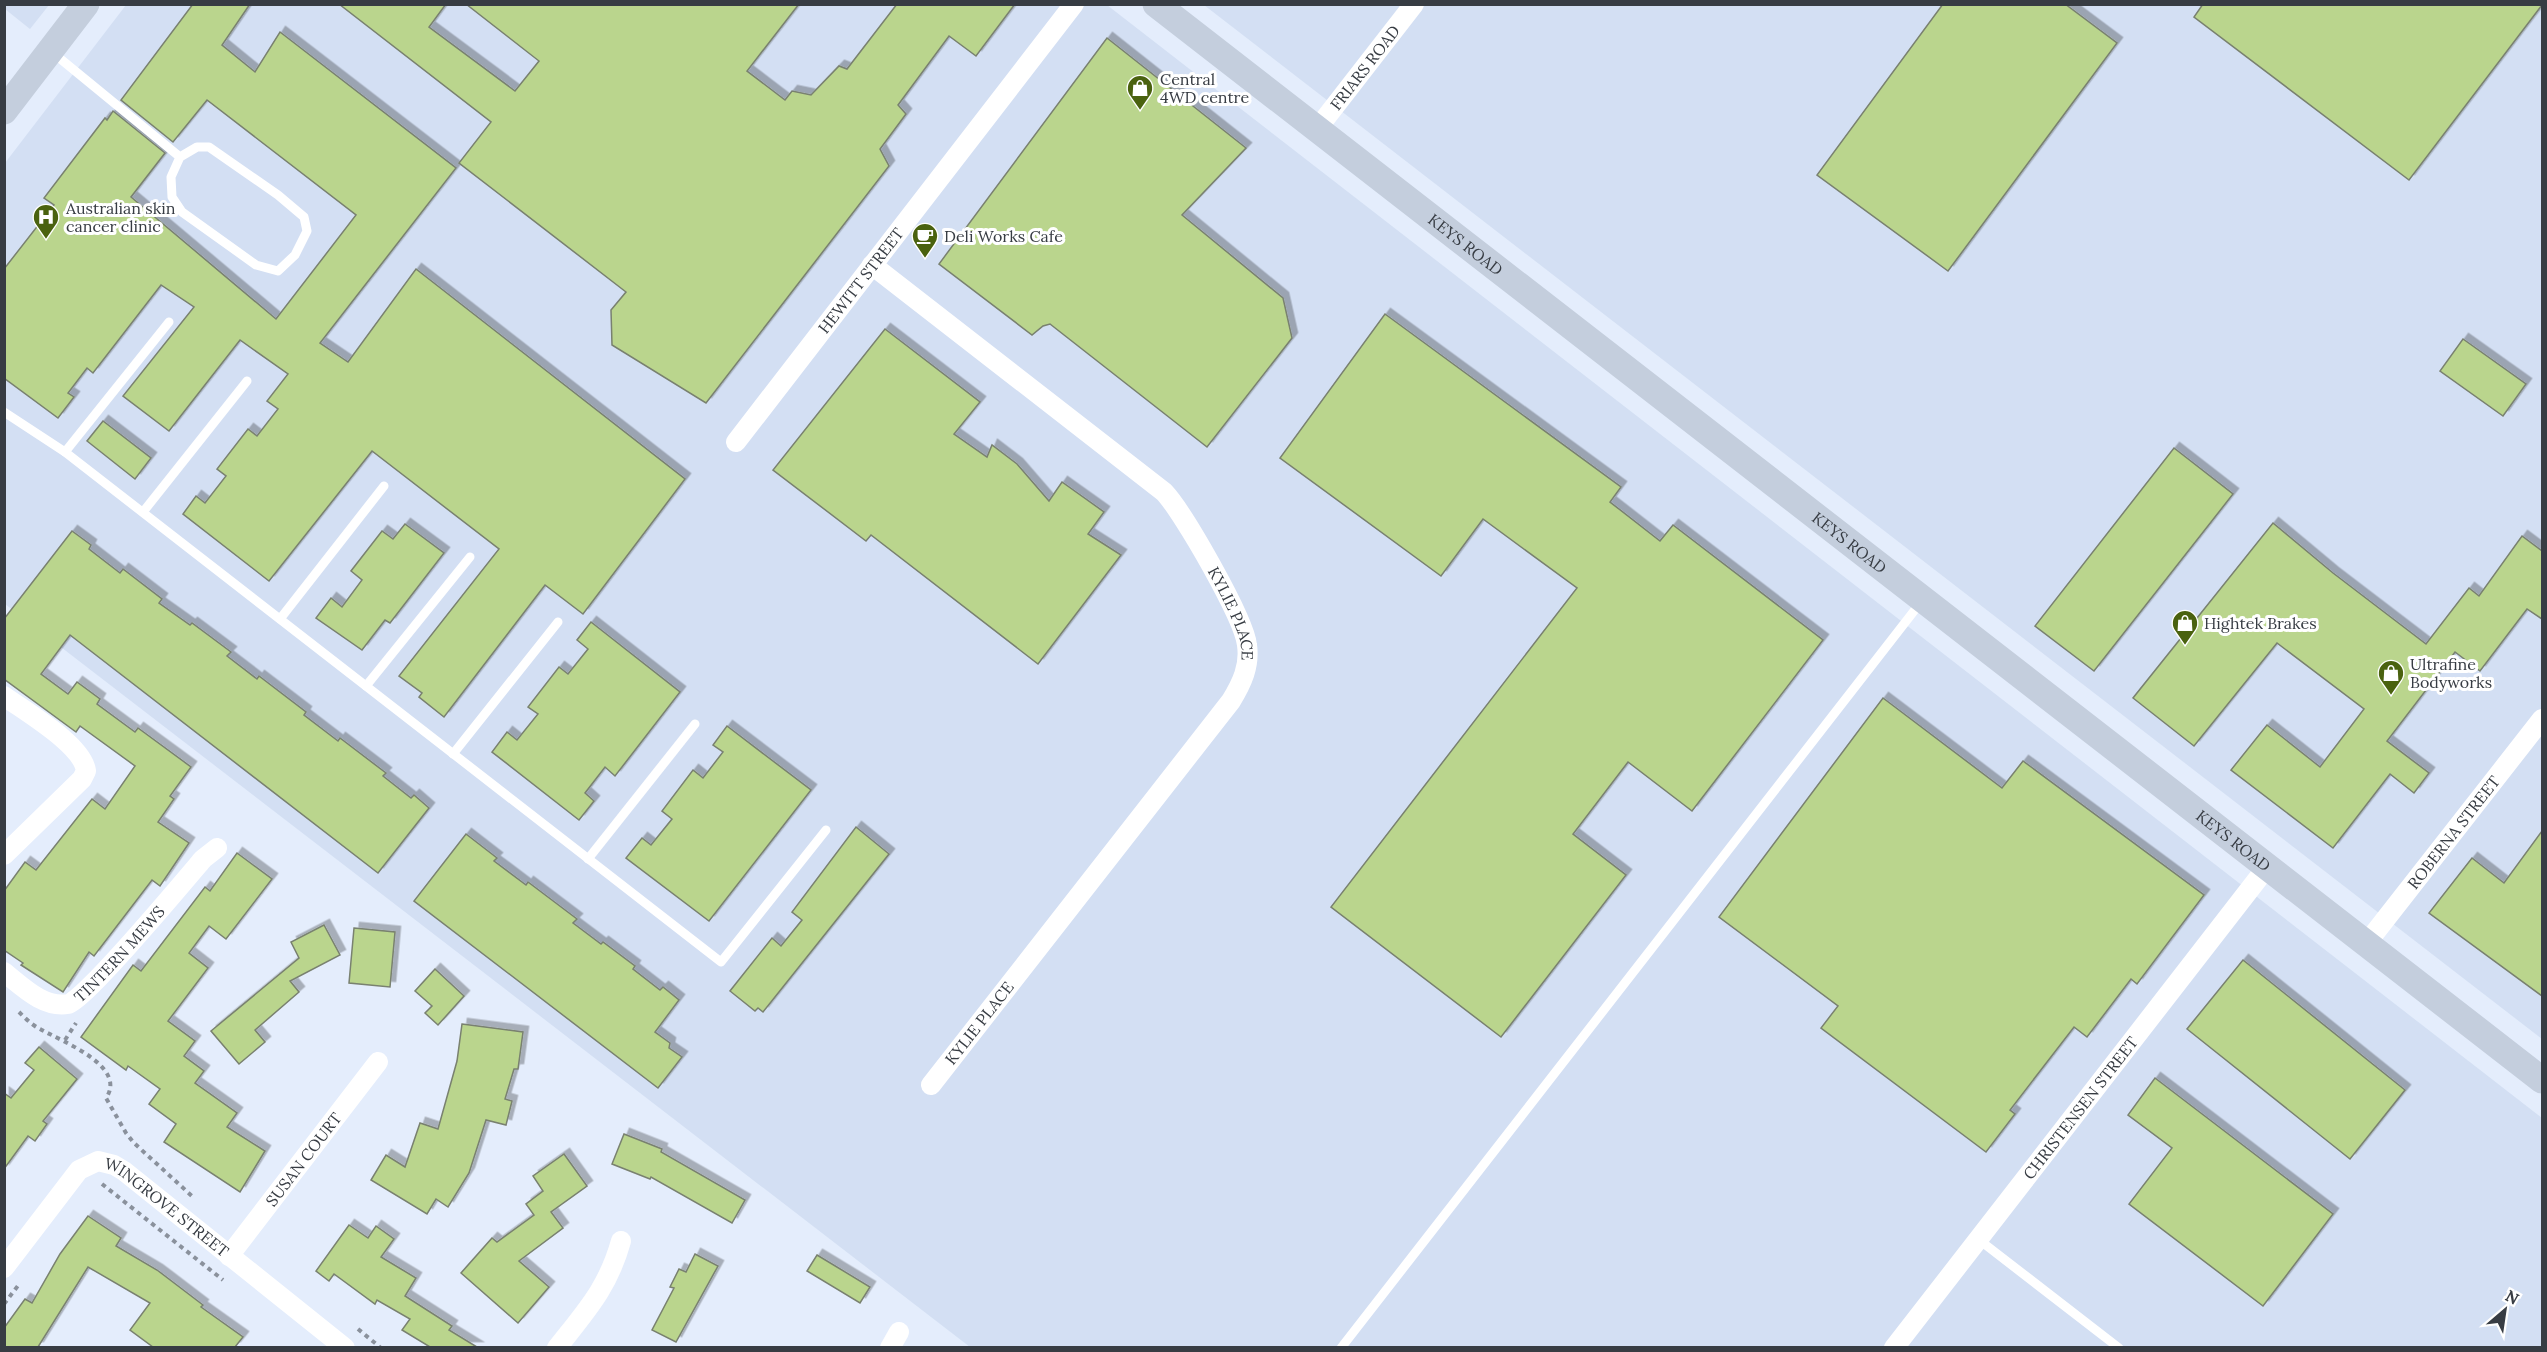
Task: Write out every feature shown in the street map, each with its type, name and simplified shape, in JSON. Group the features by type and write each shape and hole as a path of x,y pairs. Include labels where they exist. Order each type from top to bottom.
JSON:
{"street":[{"path":"4,111 86,4"},
{"name":"HEWITT STREET","path":"736,442 1074,4"},
{"name":"KEYS ROAD","path":"1156,4 2542,1080"},
{"name":"FRIARS ROAD","path":"1317,129 1414,4"},
{"name":"KYLIE PLACE","path":"872,265 1164,492 1183,516 1241,625 1247,645 1247,663 1243,681 1231,701 931,1085"},
{"path":"4,696 68,744 80,756 86,771 82,779 4,855"},
{"name":"ROBERNA STREET","path":"2366,944 2542,719"},
{"name":"TINTERN MEWS","path":"4,972 42,1000 54,1004 71,1004 109,966 203,859 217,848"},
{"name":"CHRISTENSEN STREET","path":"1894,1347 2267,867"},
{"name":"SUSAN COURT","path":"229,1256 378,1062"},
{"name":"WINGROVE STREET","path":"4,1268 80,1170 98,1161 114,1165 124,1171 345,1347"},
{"path":"557,1347 602,1292 610,1277 621,1241"}],"lane":[{"path":"51,51 180,157"},
{"path":"197,147 209,147 278,195 304,217 307,231 295,255 278,271 256,265 182,212 172,196 171,177 180,157 197,147"},
{"path":"65,452 169,322"},
{"path":"142,512 247,381"},
{"path":"4,412 65,452 721,962 826,830"},
{"path":"280,619 384,486"},
{"path":"366,686 470,557"},
{"path":"1341,1347 1922,600"},
{"path":"453,754 558,622"},
{"path":"588,859 695,724"},
{"path":"1978,1239 2119,1347"}],"path":[{"path":"14,1007 40,1029 70,1043 98,1064 110,1079 111,1092 106,1098 126,1133 201,1204"},
{"path":"98,1181 226,1282"},
{"path":"4,1304 26,1275"},
{"path":"353,1326 381,1347"}],"shaded area":[{"path":"4,5 49,5 30,29 5,9"},
{"path":"126,5 1107,5 2542,1118 2542,1347 970,1347 5,604 5,163"},
{"path":"1204,5 2542,5 2542,1039 1627,332"}],"building":[{"path":"193,4 250,4 222,45 255,72 280,32 456,168 320,343 348,362 416,269 685,479 583,614 545,585 444,717 419,697 422,693 399,676 499,549 372,451 269,581 183,514 196,496 205,503 226,476 217,469 248,429 257,436 278,409 267,401 288,374 240,340 169,431 123,396 194,307 161,285 93,373 87,368 68,393 74,397 58,418 4,378 4,269 54,205 44,198 105,118 107,120 113,111 165,153 131,197 276,319 356,215 207,100 173,142 121,100"},
{"path":"339,4 446,4 429,27 515,91 539,61 466,4 799,4 747,71 785,100 792,91 811,95 839,66 847,69 897,4 1015,4 976,56 949,36 898,105 906,114 880,149 889,166 706,403 612,345 611,310 626,292 459,163 491,122"},
{"path":"1943,4 2065,4 2117,43 1948,271 1817,175"},
{"path":"2203,4 2542,5 2409,180 2194,17"},
{"path":"1107,38 1246,148 1182,215 1283,298 1292,338 1207,447 1050,324 1043,326 1032,335 939,264"},
{"path":"1385,314 1621,487 1610,502 1660,541 1673,525 1823,640 1692,811 1628,762 1573,834 1626,875 1501,1037 1331,907 1577,588 1483,519 1441,576 1280,458"},
{"path":"885,329 980,402 954,434 987,457 992,445 1017,464 1049,501 1062,482 1104,512 1088,534 1121,555 1038,664 871,535 866,541 773,470"},
{"path":"2463,339 2526,384 2503,416 2440,371"},
{"path":"103,421 151,458 135,479 87,441"},
{"path":"2174,448 2233,494 2094,671 2035,626"},
{"path":"2273,523 2333,573 2426,644 2469,588 2479,596 2522,536 2542,551 2542,619 2527,609 2480,671 2455,652 2387,741 2429,773 2414,793 2390,774 2333,848 2231,770 2267,725 2320,767 2364,709 2277,643 2194,746 2133,698"},
{"path":"405,524 444,553 390,623 385,620 362,650 316,618 331,598 342,607 362,580 351,571 382,531 393,539"},
{"path":"72,531 91,545 89,549 120,573 123,569 162,599 159,603 190,625 192,623 231,652 227,656 257,679 259,676 306,712 304,715 338,741 340,738 386,773 383,776 411,798 414,795 429,808 378,873 70,635 41,674 68,694 77,682 100,699 97,704 135,732 138,728 191,767 170,796 174,799 158,822 189,843 160,886 152,880 94,956 89,952 63,992 21,965 23,963 4,950 4,891 25,862 36,870 92,799 105,809 135,766 80,726 76,732 4,679 4,619"},
{"path":"591,622 680,692 615,776 605,767 585,793 594,801 579,820 492,752 507,732 517,740 538,714 528,707 559,667 568,674 588,649 577,640"},
{"path":"1883,698 2002,788 2023,761 2204,895 2137,984 2131,979 2087,1037 2074,1027 2010,1110 2015,1114 1986,1152 1821,1028 1838,1006 1719,917"},
{"path":"727,726 811,790 709,921 626,858 642,838 651,845 672,819 662,811 693,770 703,778 723,752 713,745"},
{"path":"856,827 889,854 763,1012 758,1008 755,1011 730,991 772,938 781,946 802,920 792,912"},
{"path":"2542,831 2542,996 2429,913 2472,858 2504,883"},
{"path":"466,834 497,858 494,861 526,885 528,882 577,919 573,923 635,966 633,969 660,990 663,987 679,1000 655,1032 670,1043 669,1048 682,1057 658,1088 414,901"},
{"path":"237,853 272,879 226,939 209,926 189,953 208,968 168,1021 195,1041 184,1056 204,1071 195,1083 237,1113 227,1127 265,1151 240,1192 164,1142 176,1124 149,1104 160,1089 128,1066 126,1070 81,1037 133,965 141,971 205,887 210,891"},
{"path":"324,925 340,955 290,981 299,992 255,1030 265,1042 239,1064 211,1031 299,958 291,942"},
{"path":"354,928 395,932 390,987 349,983"},
{"path":"2243,960 2405,1090 2350,1159 2187,1029"},
{"path":"435,969 464,996 438,1025 425,1013 432,1006 415,991"},
{"path":"462,1024 523,1032 518,1069 514,1069 505,1099 512,1101 506,1125 486,1120 469,1173 448,1207 436,1199 427,1214 371,1180 386,1155 405,1167 420,1123 438,1129 457,1061"},
{"path":"39,1047 77,1079 43,1121 47,1124 35,1141 28,1136 4,1169 4,1093 11,1098 34,1070 25,1063"},
{"path":"2155,1078 2333,1214 2263,1306 2129,1204 2172,1148 2128,1115"},
{"path":"624,1134 662,1149 661,1152 745,1200 732,1223 651,1177 650,1179 612,1164"},
{"path":"564,1154 587,1186 551,1212 563,1228 519,1261 549,1287 518,1323 461,1273 492,1238 497,1242 534,1215 526,1204 543,1191 533,1176"},
{"path":"88,1216 121,1238 116,1246 157,1270 203,1305 201,1307 243,1337 235,1347 153,1347 130,1330 150,1303 88,1267 38,1347 4,1347 4,1328 25,1299 32,1303 60,1254"},
{"path":"349,1225 368,1238 376,1226 394,1239 381,1257 416,1278 405,1296 452,1326 449,1330 477,1347 430,1347 402,1330 410,1319 377,1300 375,1304 334,1274 329,1281 316,1271"},
{"path":"695,1254 718,1266 676,1342 652,1330 674,1288 670,1287 679,1269 686,1272"},
{"path":"817,1255 870,1287 860,1303 807,1271"}],"place":[{"name":"Central 4WD centre","path":"1140,111"},
{"name":"Australian skin cancer clinic","path":"46,240"},
{"name":"Deli Works Cafe","path":"925,259"},
{"name":"Hightek Brakes","path":"2185,646"},
{"name":"Ultrafine Bodyworks","path":"2391,696"}]}
